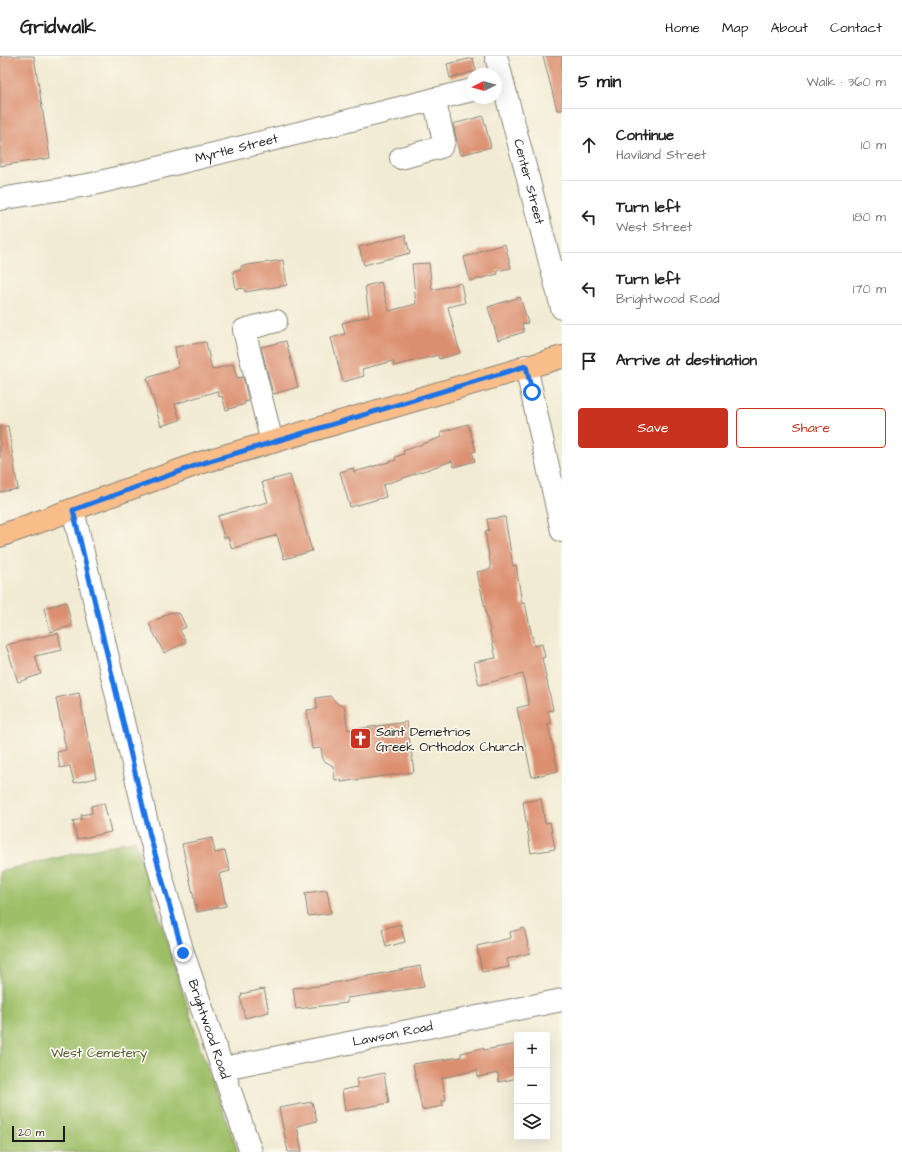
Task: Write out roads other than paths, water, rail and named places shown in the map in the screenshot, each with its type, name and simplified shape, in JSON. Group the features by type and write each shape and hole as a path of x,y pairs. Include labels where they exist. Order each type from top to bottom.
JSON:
{"main road":[{"path":"0,536 200,464 526,366 562,357"}],"street":[{"name":"Center Street","path":"496,56 497,68"},
{"name":"Myrtle Street","path":"0,199 93,184 466,91"},
{"name":"Center Street","path":"502,94 562,308"},
{"path":"402,158 441,146 444,141 434,99"},
{"path":"272,442 244,330 276,321"},
{"path":"526,366 562,531"},
{"name":"Brightwood Road","path":"73,510 150,836 183,953 224,1068 251,1152"},
{"name":"Lawson Road","path":"224,1068 562,1000"}],"place":[{"name":"Saint Demetrios Greek Orthodox Church","path":"360,739"}],"park label":[{"name":"West Cemetery","path":"99,1053"}]}
